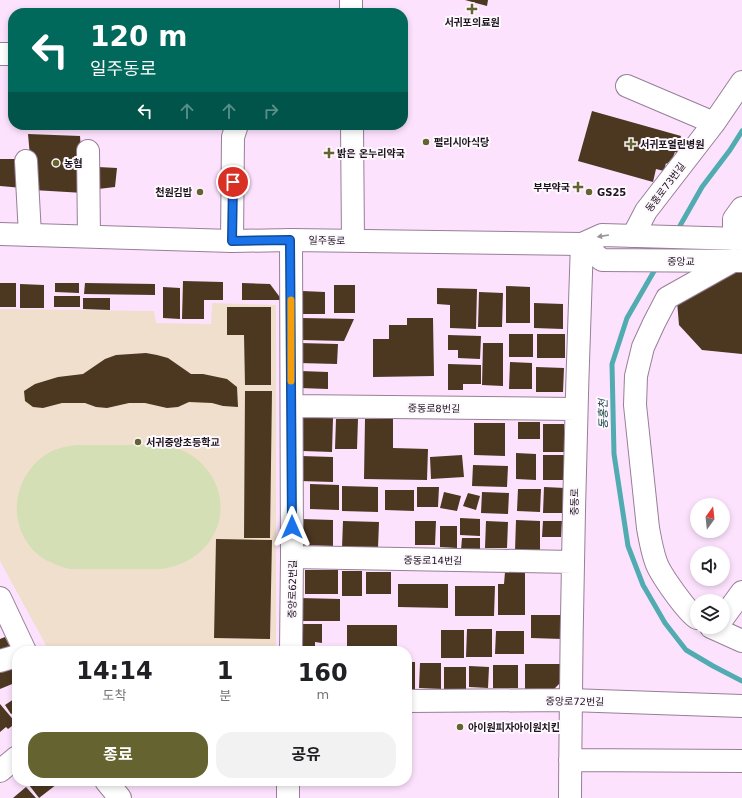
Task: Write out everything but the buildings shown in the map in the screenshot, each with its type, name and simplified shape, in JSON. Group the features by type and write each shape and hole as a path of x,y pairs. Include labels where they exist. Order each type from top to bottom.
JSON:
{"street":[{"name":"동홍로73번길","path":"643,236 646,210 714,123 742,82"},
{"path":"627,86 714,123"},
{"path":"232,241 233,138 235,130"},
{"path":"352,130 353,240"},
{"path":"88,151 89,236"},
{"path":"26,161 30,235"},
{"path":"730,239 734,219 742,208"},
{"name":"일주동로","path":"0,234 232,241 353,240 582,244 602,235 730,239"},
{"name":"중앙로62번길","path":"290,240 292,406 291,646"},
{"name":"중앙교","path":"582,244 602,260 729,261"},
{"name":"중동로","path":"570,798 570,700 576,409 582,244"},
{"path":"690,610 679,598 656,563 652,547 648,528 635,405 636,376 643,347 667,298 729,261"},
{"name":"중동로8번길","path":"292,406 576,409"},
{"name":"중동로14번길","path":"292,557 573,562"},
{"path":"730,608 742,592"},
{"path":"0,598 23,646"},
{"path":"730,633 742,641"},
{"path":"0,661 12,657"},
{"name":"중앙로72번길","path":"412,701 570,700 742,706"},
{"path":"570,760 742,761"},
{"path":"0,771 12,761"},
{"path":"110,786 120,798"},
{"path":"288,786 288,798"}],"shaded area":[{"name":"서귀중앙초등학교","path":"212,303 276,305 276,646 46,646 0,561 0,309 154,311 156,323 211,324"}],"green space":[{"path":"76,445 168,445 192,456 208,471 218,490 220,510 216,530 205,547 187,561 162,569 70,569 58,566 42,558 29,545 22,533 18,520 18,494 30,470 39,460 56,449"}],"waterway":[{"name":"동홍천","path":"677,231 702,187 730,150 742,131"},
{"name":"동홍천","path":"657,266 627,318 612,364 614,454 628,546 643,585 665,623 686,650 742,681"}],"slow traffic":[{"path":"291,300 291,381"}],"place":[{"name":"서귀포의료원","path":"472,9"},
{"name":"펠리시아식당","path":"426,142"},
{"name":"서귀포열린병원","path":"631,144"},
{"name":"밝은 온누리약국","path":"329,153"},
{"name":"농협","path":"56,163"},
{"name":"부부약국","path":"578,187"},
{"name":"천원김밥","path":"200,192"},
{"name":"GS25","path":"589,192"},
{"name":"서귀중앙초등학교","path":"138,442"},
{"name":"아이원피자아이원치킨","path":"460,727"}],"route":[{"path":"233,182 232,241 290,240 292,527"}]}
